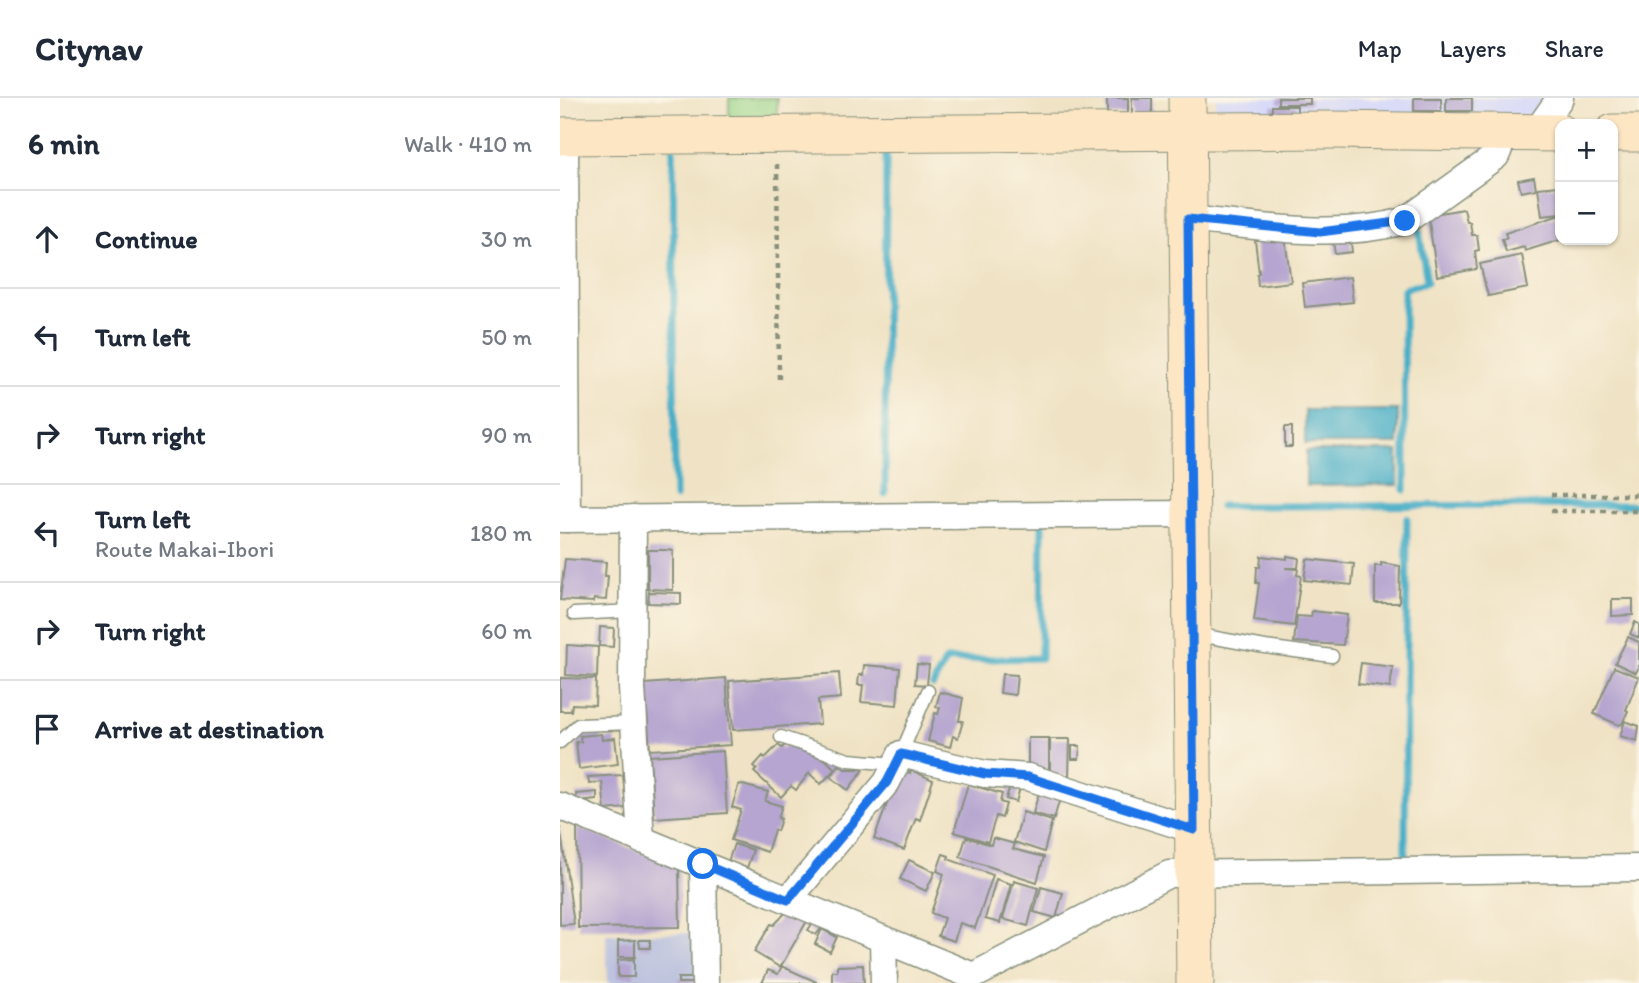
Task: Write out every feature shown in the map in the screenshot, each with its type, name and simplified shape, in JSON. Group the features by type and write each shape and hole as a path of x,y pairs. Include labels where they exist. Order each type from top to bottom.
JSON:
{"street":[{"path":"1188,219 1320,232 1405,221 1534,132 1560,98"},
{"path":"1192,514 563,519 562,136 777,134 1187,114 1534,132"},
{"path":"1187,114 1195,983"},
{"path":"1618,133 1639,133"},
{"path":"633,518 634,723 640,840"},
{"path":"788,900 887,782 898,759 985,774 1028,777 1194,830"},
{"path":"560,806 973,976 1169,874 1639,868"},
{"path":"703,864 705,983"},
{"path":"883,940 884,983"}],"lane":[{"path":"574,614 632,611"},
{"path":"1193,634 1332,656"},
{"path":"781,737 849,760 898,759 928,691"},
{"path":"560,742 578,725 634,723"}],"path":[{"path":"777,134 779,383"},
{"path":"1551,495 1639,495"},
{"path":"1551,511 1639,511"}],"shaded area":[{"path":"1216,98 1549,98 1536,115 1221,114 1216,108"},
{"path":"701,933 702,983 608,983 606,934"}],"green space":[{"path":"729,98 777,98 777,118 729,119"}],"water":[{"path":"1305,410 1398,410 1398,444 1305,444"},
{"path":"1306,451 1398,451 1398,485 1306,486"}],"building":[{"path":"1107,98 1128,98 1128,115 1107,115"},
{"path":"1132,98 1152,98 1152,115 1132,115"},
{"path":"1278,98 1310,98 1310,104 1278,104"},
{"path":"1414,98 1441,98 1441,111 1414,111"},
{"path":"1446,98 1472,98 1472,111 1446,111"},
{"path":"1272,106 1297,106 1297,113 1272,113"},
{"path":"1534,177 1536,189 1521,192 1518,180"},
{"path":"1555,186 1555,215 1542,216 1538,188"},
{"path":"1464,209 1472,235 1477,235 1477,269 1437,276 1428,215"},
{"path":"1555,217 1555,242 1525,251 1524,247 1506,252 1502,239 1507,238 1505,233"},
{"path":"1350,234 1352,252 1335,254 1332,236"},
{"path":"1285,238 1291,282 1258,286 1255,240"},
{"path":"1522,255 1528,288 1488,296 1480,264"},
{"path":"1350,277 1353,302 1305,307 1302,283"},
{"path":"1285,427 1292,427 1292,447 1285,447"},
{"path":"648,550 673,550 673,590 648,589"},
{"path":"1261,556 1299,558 1298,568 1285,568 1298,569 1297,575 1301,576 1294,626 1254,621 1259,583 1256,583 1257,567 1260,567"},
{"path":"565,559 606,562 606,600 560,600"},
{"path":"1307,559 1354,564 1352,585 1304,580"},
{"path":"1381,563 1400,566 1399,603 1375,603 1375,566 1381,566"},
{"path":"649,592 681,593 681,604 648,603"},
{"path":"1612,599 1633,599 1633,615 1612,616"},
{"path":"1312,611 1347,615 1343,645 1294,642 1297,616 1311,617"},
{"path":"1635,622 1639,624 1639,638 1630,634"},
{"path":"600,627 614,628 613,647 599,646"},
{"path":"1628,637 1639,642 1639,666 1636,673 1615,663"},
{"path":"567,645 598,647 597,677 566,675"},
{"path":"1361,663 1393,667 1390,688 1358,684"},
{"path":"917,664 929,665 927,685 915,684"},
{"path":"864,665 900,668 897,705 861,702 863,685 858,685"},
{"path":"1614,667 1639,677 1626,710 1628,711 1619,725 1594,714"},
{"path":"839,673 841,698 818,700 820,724 733,730 729,681"},
{"path":"1002,674 1017,675 1015,695 1000,693"},
{"path":"560,678 596,679 595,705 572,704 571,711 560,711"},
{"path":"726,678 731,745 650,750 645,684"},
{"path":"940,692 963,698 959,721 963,721 958,738 953,736 950,747 928,741 935,713 938,714 940,708 936,707"},
{"path":"1625,721 1639,726 1637,741 1620,736"},
{"path":"601,734 602,740 615,738 618,764 579,769 576,742 581,742 580,736"},
{"path":"1028,738 1049,738 1049,772 1028,771"},
{"path":"1050,739 1070,739 1069,776 1050,776"},
{"path":"778,745 825,759 835,769 821,784 809,773 796,790 791,786 781,797 754,772 757,769 754,766"},
{"path":"1072,746 1080,746 1079,759 1072,759"},
{"path":"723,751 727,813 654,818 650,756"},
{"path":"839,765 845,769 864,769 848,790 831,777"},
{"path":"900,769 910,773 911,770 933,780 920,820 916,818 904,850 874,839"},
{"path":"623,775 626,808 605,810 602,782 589,784 588,777"},
{"path":"739,784 768,792 765,801 782,806 778,818 781,819 777,831 774,830 767,852 731,840 741,810 732,807"},
{"path":"968,784 1002,794 1000,802 1006,804 1002,818 996,816 988,842 954,832"},
{"path":"1010,786 1020,788 1016,802 1006,799"},
{"path":"1040,789 1061,795 1054,819 1033,813"},
{"path":"597,792 597,800 577,802 576,794"},
{"path":"1023,812 1052,821 1044,852 1014,842"},
{"path":"560,826 574,924 560,925"},
{"path":"577,827 679,867 680,927 578,928"},
{"path":"966,837 991,845 993,838 1015,844 1013,849 1044,857 1037,882 960,857"},
{"path":"734,844 753,850 747,868 728,862"},
{"path":"943,854 949,856 948,859 993,875 975,928 960,923 954,941 938,936 944,918 931,913 944,874 937,871"},
{"path":"909,860 935,872 926,891 900,879"},
{"path":"996,879 1011,884 1000,923 985,919"},
{"path":"1014,881 1038,888 1028,926 1003,919"},
{"path":"1041,887 1063,893 1056,918 1034,912"},
{"path":"786,912 807,921 781,966 819,983 762,983 768,970 778,974 781,968 754,952 771,924 774,925"},
{"path":"814,921 822,927 816,935 808,930"},
{"path":"822,929 837,937 830,952 815,944"},
{"path":"635,940 635,957 618,957 618,941"},
{"path":"639,940 650,940 650,948 640,948"},
{"path":"634,959 634,977 618,977 618,960"},
{"path":"863,965 864,983 832,983 832,971 837,971 837,966"},
{"path":"678,978 692,978 700,983 678,983"}],"waterway":[{"path":"885,494 886,150"},
{"path":"673,151 675,497"},
{"path":"1405,490 1404,289 1427,282 1418,223"},
{"path":"1221,506 1639,505"},
{"path":"1405,859 1407,518"},
{"path":"933,685 946,660 1041,658 1042,520"}],"route":[{"path":"703,864 788,900 887,782 901,754 985,774 1028,777 1194,830 1188,219 1320,232 1405,221"}]}
